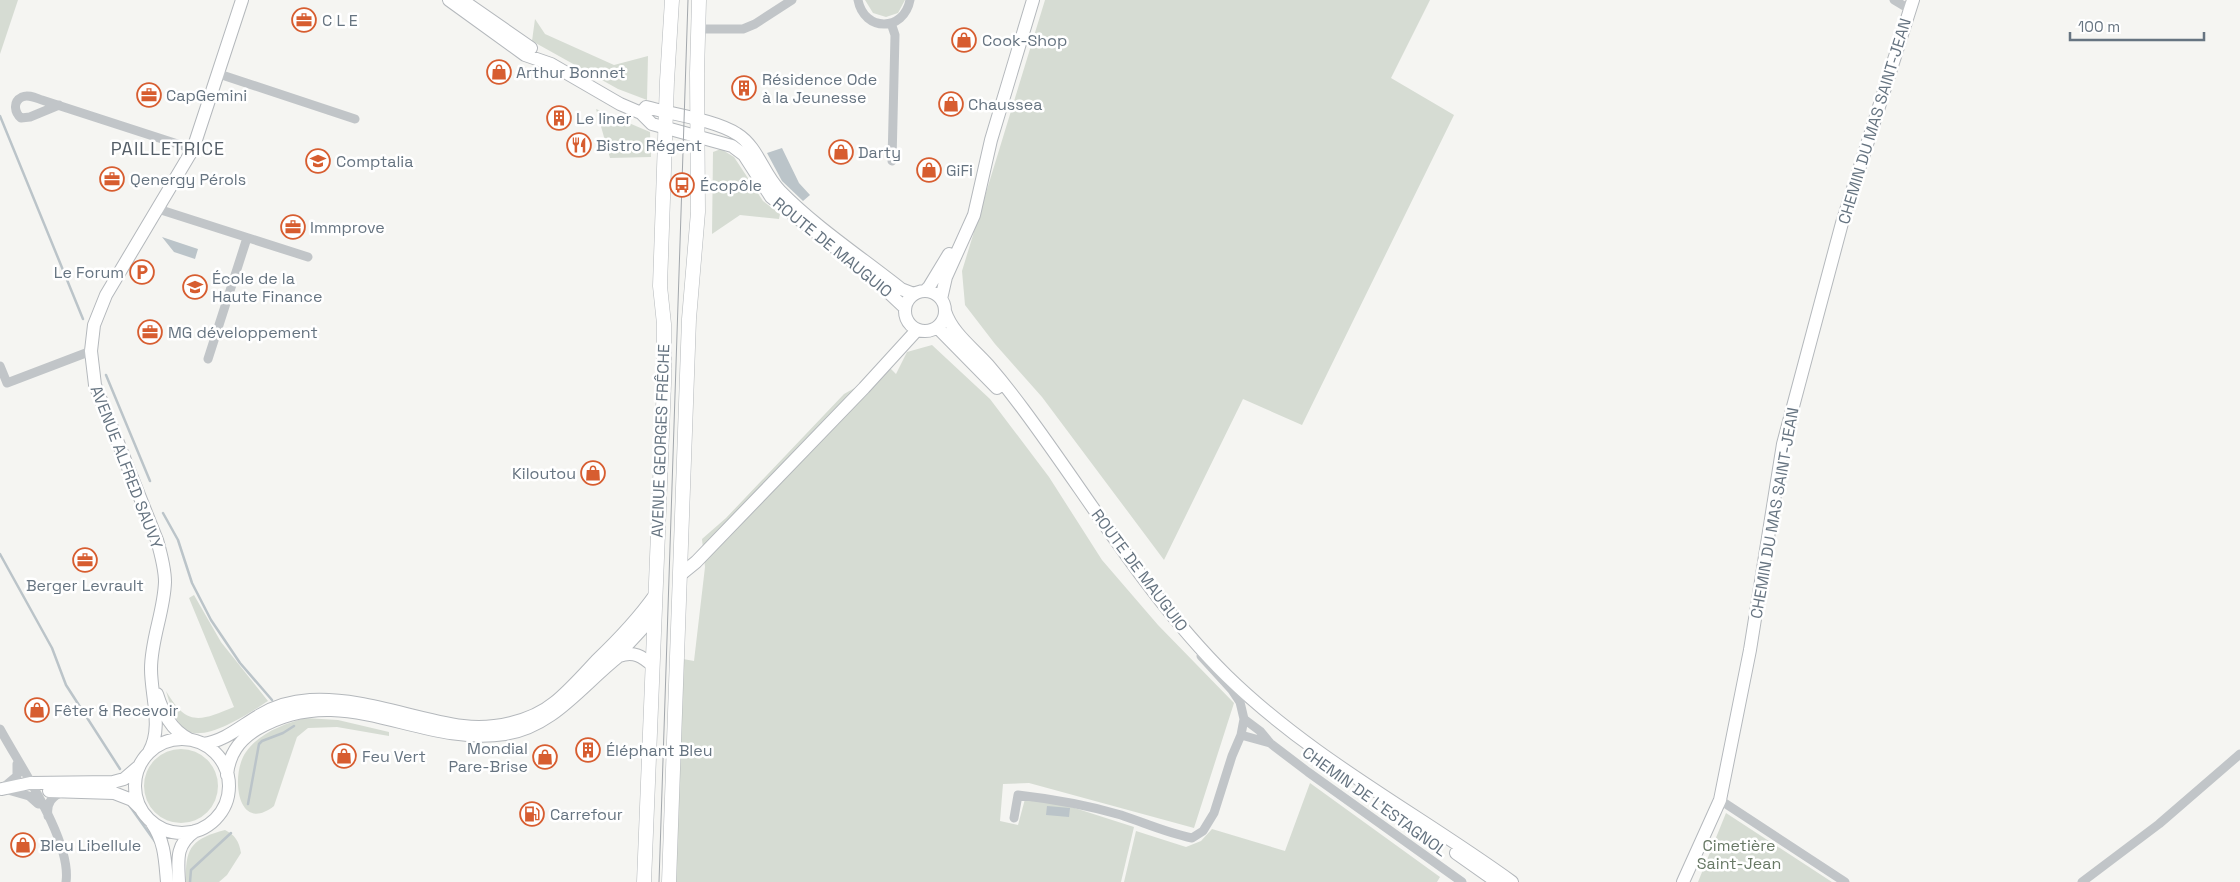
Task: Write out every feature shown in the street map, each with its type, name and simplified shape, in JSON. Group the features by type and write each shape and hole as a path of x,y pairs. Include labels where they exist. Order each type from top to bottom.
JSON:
{"main road":[{"name":"AVENUE GEORGES FRÊCHE","path":"644,882 664,383 664,324 660,286 665,128 672,0"},
{"name":"AVENUE GEORGES FRÊCHE","path":"669,882 689,302 697,232 699,0"},
{"path":"655,595 679,594"},
{"path":"654,616 678,615"}],"street":[{"name":"AVENUE ALFRED SAUVY","path":"149,752 157,735 151,667 154,643 163,605 164,566 158,540 95,385 91,352 94,325 106,295 193,149 242,0"},
{"path":"449,0 525,54 550,64"},
{"path":"462,0 531,48 550,64"},
{"path":"699,29 743,29 755,24 792,0"},
{"path":"858,0 861,11 870,20 877,23 892,23 904,15 910,0"},
{"path":"979,188 953,246 929,287 919,292 905,308 907,321 917,330 928,331 937,327 944,317 943,305 949,271 974,215 979,188 1033,0"},
{"path":"1894,0 1911,5"},
{"name":"CHEMIN DU MAS SAINT-JEAN","path":"1683,882 1720,800 1750,650 1782,444 1842,223 1911,5"},
{"path":"892,23 895,34 892,161"},
{"name":"ROUTE DE MAUGUIO","path":"550,64 620,104 641,113 652,124 732,146 744,155 770,197 872,277 905,308"},
{"path":"219,74 355,119"},
{"path":"59,105 193,149"},
{"name":"ROUTE DE MAUGUIO","path":"641,113 646,107 726,128 744,138 770,179 804,213 901,288 919,292"},
{"path":"158,209 308,257"},
{"path":"208,359 247,238"},
{"path":"919,292 937,295 943,305"},
{"name":"ROUTE DE MAUGUIO","path":"943,305 948,319 960,337 988,365 1044,439 1160,602 1228,676 1274,717 1364,784 1401,806 1512,882"},
{"name":"ROUTE DE MAUGUIO","path":"937,327 1044,439"},
{"path":"680,575 702,555 857,395 917,330"},
{"path":"0,366 7,383 91,352"},
{"path":"203,744 218,741 267,711 285,704 307,700 354,701 463,726 486,727 530,716 554,704 641,614 655,595"},
{"path":"1014,818 1018,795 1058,799 1121,815 1167,832 1192,838 1204,831 1214,813 1232,756 1241,735 1244,719 1240,702 1232,690 1194,649 1160,602"},
{"path":"179,882 179,848 184,840 212,821 224,807 229,786 227,775 228,762 233,751 246,737 268,723 289,715 311,710 354,711 463,736 486,736 522,730 537,724 556,711 612,661 654,616"},
{"path":"612,661 625,654 641,655 652,666"},
{"name":"AVENUE ALFRED SAUVY","path":"151,667 161,706 177,733 189,739"},
{"name":"CHEMIN DE L'ESTAGNOL","path":"1244,719 1260,731 1270,743 1462,882"},
{"path":"0,729 17,761 36,786 64,792 114,793 128,798 159,827 184,832 197,830"},
{"name":"CHEMIN DE L'ESTAGNOL","path":"1241,735 1270,743"},
{"path":"1,789 113,782 124,779 133,772 149,752 168,741 189,739 203,744 218,756 227,775"},
{"path":"2082,882 2159,824 2240,754"},
{"path":"17,761 36,786 62,849 66,862 66,882"},
{"path":"1,789 16,776 18,770 17,761"},
{"path":"141,763 136,778 136,794 145,814 160,836 164,848 167,882"},
{"name":"ROUTE DE MAUGUIO","path":"1364,784 1377,796 1496,882"},
{"path":"1,789 29,796 36,801 49,818"},
{"path":"49,818 48,804 52,798 64,792"},
{"path":"1720,800 1845,882"}],"green space":[{"path":"0,0 18,0 0,54"},
{"path":"865,0 905,0 898,13 886,17 873,13"},
{"path":"1045,0 1430,0 1391,78 1454,115 1302,425 1243,399 1164,560 1042,397 995,344 965,305 962,271"},
{"path":"535,19 545,34 614,65 648,56 647,100 618,89 532,41"},
{"path":"596,109 650,132 651,157 610,158"},
{"path":"721,149 734,157 763,201 780,214 779,219 740,215 712,234 713,152"},
{"path":"932,345 990,399 1049,477 1102,560 1158,625 1234,703 1194,828 1029,783 1003,784 1000,821 1018,825 1025,799 1059,803 1134,827 1121,882 673,882 683,659 694,661 705,567 702,539 726,518 844,394 860,385 884,362 896,374 907,352"},
{"path":"194,595 221,642 268,701 227,725 203,733 192,733 184,729 175,716 166,691 181,711 195,718 203,718 234,707 189,598"},
{"path":"305,718 338,720 389,732 389,736 337,727 308,728 297,737 274,806 262,813 252,813 245,807 240,798 238,786 238,774 246,752 251,745 265,734"},
{"path":"181,749 202,755 212,765 218,786 212,807 202,817 181,823 160,817 150,807 144,786 150,765 160,755"},
{"path":"1310,783 1440,877 1437,882 1124,882 1136,831 1186,847 1201,841 1212,829 1285,851"},
{"name":"Cimetière Saint-Jean","path":"1726,813 1832,882 1698,882"},
{"path":"225,830 236,839 241,853 227,875 219,882 186,882 187,861 192,847 204,837"}],"shaded area":[{"path":"782,148 799,183 810,195 803,201 782,181 767,153"},
{"path":"162,237 198,249 195,259 174,252"},
{"path":"1047,806 1070,808 1069,817 1046,815"}],"waterway":[{"path":"0,116 83,319"},
{"path":"106,375 150,481"},
{"path":"163,513 178,540 192,583 211,620 240,663 272,700"},
{"path":"0,554 52,648 66,685 120,769"},
{"path":"248,804 259,744 294,726"},
{"path":"129,805 156,843"},
{"path":"190,882 191,870 231,833"}],"tram line":[{"path":"659,882 688,0"}],"place":[{"name":"C L E","path":"304,20"},
{"name":"Cook-Shop","path":"964,40"},
{"name":"Arthur Bonnet","path":"499,72"},
{"name":"Résidence Ode à la Jeunesse","path":"744,88"},
{"name":"CapGemini","path":"149,95"},
{"name":"Chaussea","path":"951,104"},
{"name":"Le liner","path":"559,118"},
{"name":"Bistro Régent","path":"579,145"},
{"name":"Darty","path":"841,152"},
{"name":"Comptalia","path":"318,161"},
{"name":"GiFi","path":"929,170"},
{"name":"Qenergy Pérols","path":"112,179"},
{"name":"Écopôle","path":"682,185"},
{"name":"Immprove","path":"293,227"},
{"name":"Le Forum","path":"142,272"},
{"name":"École de la Haute Finance","path":"195,287"},
{"name":"MG développement","path":"150,332"},
{"name":"Kiloutou","path":"593,473"},
{"name":"Berger Levrault","path":"85,560"},
{"name":"Fêter & Recevoir","path":"37,710"},
{"name":"Éléphant Bleu","path":"588,750"},
{"name":"Feu Vert","path":"344,756"},
{"name":"Mondial Pare-Brise","path":"545,757"},
{"name":"Carrefour","path":"532,814"},
{"name":"Bleu Libellule","path":"23,845"}],"district":[{"name":"PAILLETRICE","path":"168,149"}]}
